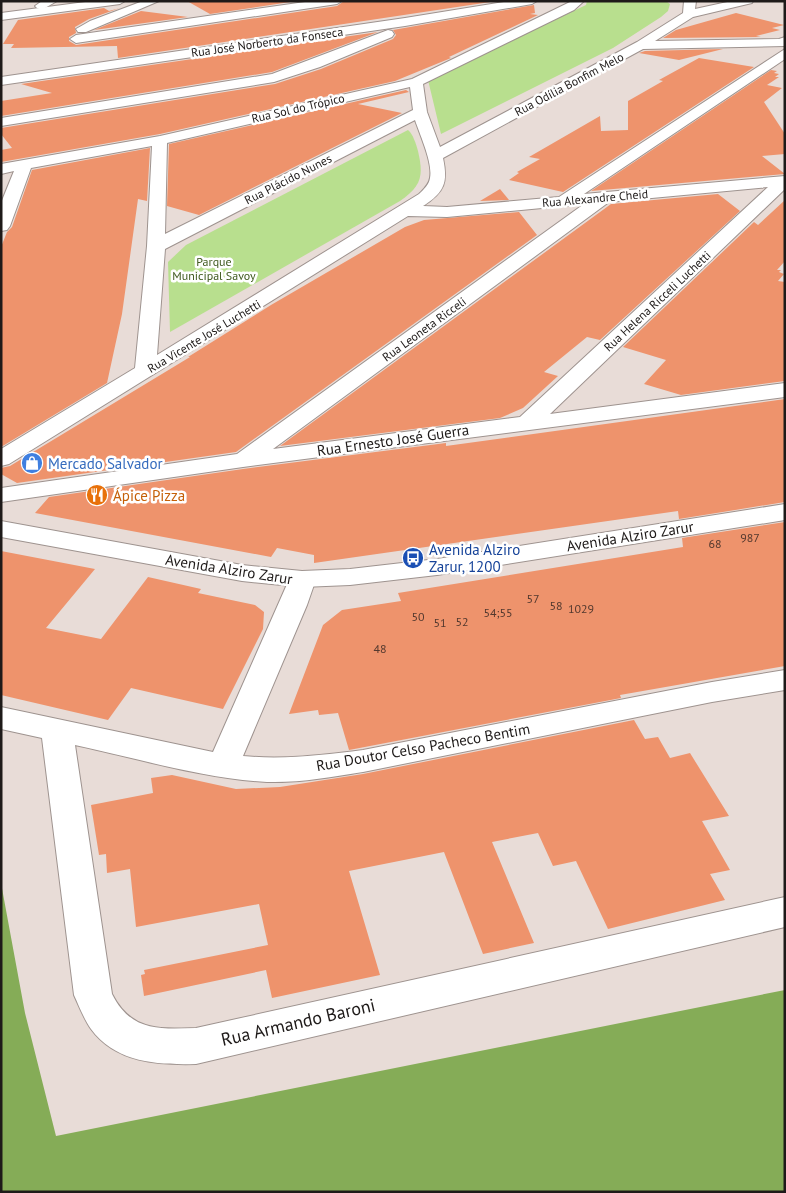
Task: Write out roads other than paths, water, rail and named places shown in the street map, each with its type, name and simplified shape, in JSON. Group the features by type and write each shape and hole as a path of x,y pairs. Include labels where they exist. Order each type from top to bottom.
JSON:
{"street":[{"path":"1,12 78,1"},
{"path":"1,17 120,1"},
{"path":"56,73 83,29 94,22 154,1"},
{"path":"71,47 215,19 337,1"},
{"name":"Rua José Norberto da Fonseca","path":"1,82 405,22 532,1"},
{"name":"Rua Sol do Trópico","path":"1,169 160,140 416,82 570,8 579,1"},
{"path":"690,8 748,1"},
{"name":"Rua Odília Bonfim Melo","path":"435,156 641,45 690,8"},
{"path":"215,19 285,20"},
{"path":"325,21 405,22"},
{"path":"1,122 274,78 371,42 405,22"},
{"path":"641,45 784,46"},
{"path":"563,201 784,46"},
{"path":"241,99 274,78"},
{"path":"416,82 420,112 435,156"},
{"path":"192,132 225,110"},
{"name":"Rua Plácido Nunes","path":"156,246 420,112"},
{"path":"145,372 156,246 160,140"},
{"name":"Rua Vicente José Luchetti","path":"1,460 425,198 436,186 439,176 435,156"},
{"path":"1,226 24,165"},
{"name":"Rua Alexandre Cheid","path":"406,211 447,212 784,181"},
{"name":"Rua Helena Ricceli Luchetti","path":"529,421 784,181"},
{"name":"Rua Leoneta Ricceli","path":"243,460 605,197"},
{"name":"Rua Ernesto José Guerra","path":"1,496 243,460 529,421 785,390"},
{"name":"Avenida Alziro Zarur","path":"1,529 242,574 302,580 350,577 437,567 785,512"},
{"path":"223,766 302,580"},
{"name":"Rua Doutor Celso Pacheco Bentim","path":"1,718 223,766 268,770 314,768 363,761 712,692 785,680"},
{"name":"Rua Armando Baroni","path":"57,730 93,995 105,1019 128,1040 157,1047 196,1046 785,912"}],"place":[{"name":"Mercado Salvador","path":"32,463"},
{"name":"Ápice Pizza","path":"97,495"},
{"name":"Avenida Alziro Zarur, 1200","path":"413,558"}],"park label":[{"name":"Parque Municipal Savoy","path":"214,268"}]}
